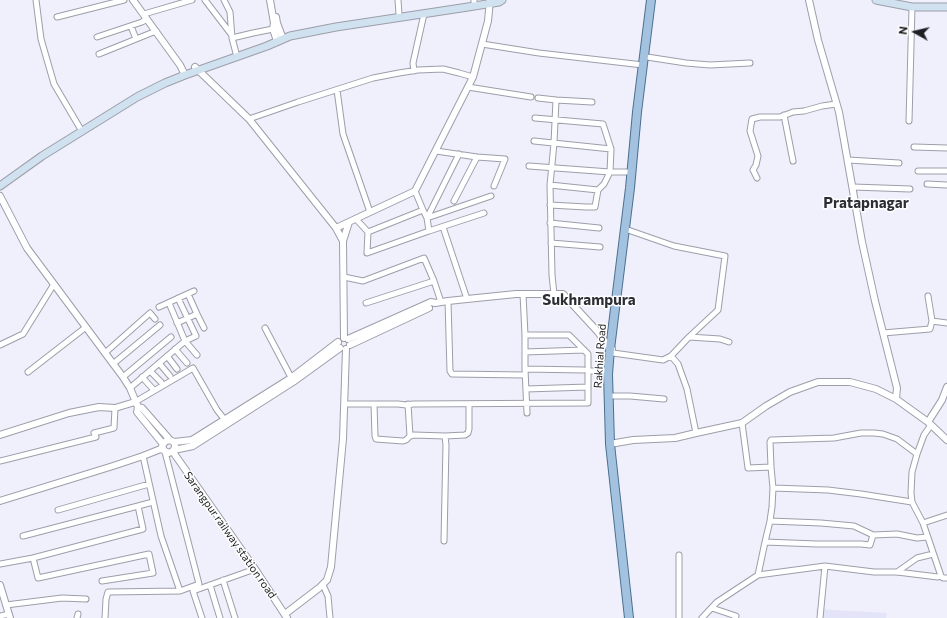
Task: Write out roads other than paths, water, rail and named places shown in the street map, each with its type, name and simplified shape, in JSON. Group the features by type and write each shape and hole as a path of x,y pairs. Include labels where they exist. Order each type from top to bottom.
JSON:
{"main road":[{"path":"196,69 267,46 289,32 474,1 499,2 502,0"},
{"name":"Rakhial Road","path":"632,618 612,444 612,350 651,0"},
{"name":"Rakhial Road","path":"629,618 612,444 608,371 628,230 654,0"},
{"path":"876,0 912,7 947,6"},
{"path":"891,0 909,4 947,6"},
{"path":"0,186 42,156 137,97 184,74 236,53 279,38 336,27 424,14 489,1"},
{"path":"0,182 8,174 135,94 164,80 184,74"}],"street":[{"path":"36,0 42,39 54,84 80,128"},
{"path":"57,17 124,0"},
{"path":"133,0 180,65 184,74"},
{"path":"97,37 142,22 145,17 192,0"},
{"path":"205,0 232,37"},
{"path":"224,0 230,12 232,37 236,53"},
{"path":"398,0 399,14"},
{"path":"809,0 818,40 839,112 862,242 873,294 897,388 896,399"},
{"path":"272,1 274,23 273,29 279,38"},
{"path":"272,1 279,38"},
{"path":"336,228 415,191 472,77 488,21 489,1"},
{"path":"909,121 912,7"},
{"path":"414,71 413,63 424,14"},
{"path":"130,26 136,39"},
{"path":"232,37 273,29"},
{"path":"99,54 156,31"},
{"path":"482,44 546,54 643,66"},
{"path":"647,57 710,65 750,63"},
{"path":"196,69 249,119 336,228 343,241"},
{"path":"249,119 373,78 414,71 443,69 472,77"},
{"path":"468,87 531,97"},
{"path":"337,90 343,134 370,212"},
{"path":"538,98 592,102"},
{"path":"554,294 550,224 550,185 556,100"},
{"path":"757,178 753,170 758,156 750,131 752,119 760,117 780,117 793,112 836,104"},
{"path":"784,115 792,161"},
{"path":"535,118 603,124 611,149 610,172 604,184 598,190 596,204 594,207 550,205"},
{"path":"534,141 611,149"},
{"path":"914,147 947,148"},
{"path":"436,151 477,157 505,159 494,186"},
{"path":"427,218 459,154"},
{"path":"454,201 477,157"},
{"path":"848,160 899,163"},
{"path":"529,166 610,172 631,172"},
{"path":"918,172 947,171"},
{"path":"927,184 947,185"},
{"path":"550,185 598,190"},
{"path":"853,187 910,189"},
{"path":"415,191 427,218 430,231"},
{"path":"0,196 27,248 123,377 130,388 137,412 163,448 169,453 193,446 292,380 339,345 340,339 347,343"},
{"path":"427,218 491,196"},
{"path":"368,232 423,210"},
{"path":"368,232 367,253 484,213"},
{"path":"352,220 368,232"},
{"path":"286,616 327,580 331,567 345,404 347,343 343,241 352,220"},
{"path":"550,224 599,228"},
{"path":"443,227 467,299"},
{"path":"339,345 343,349 347,343 431,302 438,303 523,294 563,294 598,332 612,350 663,360 671,356 718,310 725,256 674,246 628,230"},
{"path":"551,243 600,246"},
{"path":"344,277 363,281 424,258 434,281 438,303"},
{"path":"366,303 434,281"},
{"path":"0,345 23,334 54,284"},
{"path":"159,307 194,291"},
{"path":"188,294 204,328"},
{"path":"523,294 527,414"},
{"path":"883,333 930,329 932,321 928,296"},
{"path":"130,388 184,341 196,336 178,298"},
{"path":"448,301 450,371 452,374 525,375"},
{"path":"168,303 184,341 198,355"},
{"path":"105,353 150,313 155,319"},
{"path":"176,323 197,314"},
{"path":"932,321 947,323"},
{"path":"113,364 160,325"},
{"path":"28,372 86,327"},
{"path":"265,328 292,380"},
{"path":"345,404 588,403 588,354 569,334 525,335"},
{"path":"123,377 172,337"},
{"path":"689,337 720,339 729,342"},
{"path":"175,349 187,363"},
{"path":"525,352 584,350"},
{"path":"167,356 177,369"},
{"path":"671,356 678,364 687,389 696,433"},
{"path":"159,363 170,376"},
{"path":"0,435 70,413 99,407 114,408 136,405 193,368 217,410 225,420"},
{"path":"525,369 584,370"},
{"path":"150,371 161,382"},
{"path":"591,371 608,371"},
{"path":"142,377 153,389"},
{"path":"200,586 163,448 166,441 192,440 292,380"},
{"path":"612,444 633,440 676,438 742,423 766,406 790,392 818,382 850,382 876,389 896,399 929,423 947,440"},
{"path":"526,389 588,387"},
{"path":"941,576 923,523 912,502 911,493 912,478 917,454 929,423 942,400 947,387"},
{"path":"612,396 664,399"},
{"path":"374,404 376,439 403,441 410,436 418,435 465,435 468,433 469,429 469,404"},
{"path":"408,404 410,436"},
{"path":"136,405 142,408 172,441 175,446 173,451"},
{"path":"0,461 96,437 94,433 114,428 114,408"},
{"path":"742,423 748,468 771,466"},
{"path":"758,575 772,507 773,488 771,440 834,438 861,433 874,433 883,434 897,439 917,454"},
{"path":"444,541 445,436"},
{"path":"0,501 143,456 163,448"},
{"name":"Sarangpur railway station road","path":"173,451 286,616"},
{"path":"143,456 161,536 180,591"},
{"path":"58,510 149,484"},
{"path":"773,488 828,490 912,502"},
{"path":"23,536 153,502"},
{"path":"0,564 33,558 143,529 138,506"},
{"path":"923,523 947,515"},
{"path":"770,521 854,526 873,535 897,534 917,538 927,537"},
{"path":"765,542 870,545 873,535"},
{"path":"33,558 38,578 149,554 154,573 102,581"},
{"path":"679,554 679,618"},
{"path":"897,572 917,558 933,554"},
{"path":"820,618 825,566"},
{"path":"702,618 717,602 758,575 825,566 874,572 897,572 938,577 941,576 943,578 947,578"},
{"path":"105,618 106,598 108,592 180,591 210,585 255,569"},
{"path":"223,580 235,618"},
{"path":"323,584 328,596 330,618"},
{"path":"0,585 10,616 0,616"},
{"path":"210,585 220,618"},
{"path":"200,586 193,591 202,618"},
{"path":"6,605 62,598 86,599"},
{"path":"712,608 736,616 735,618"}],"district":[{"name":"Pratapnagar","path":"866,203"},
{"name":"Sukhrampura","path":"589,300"}]}
